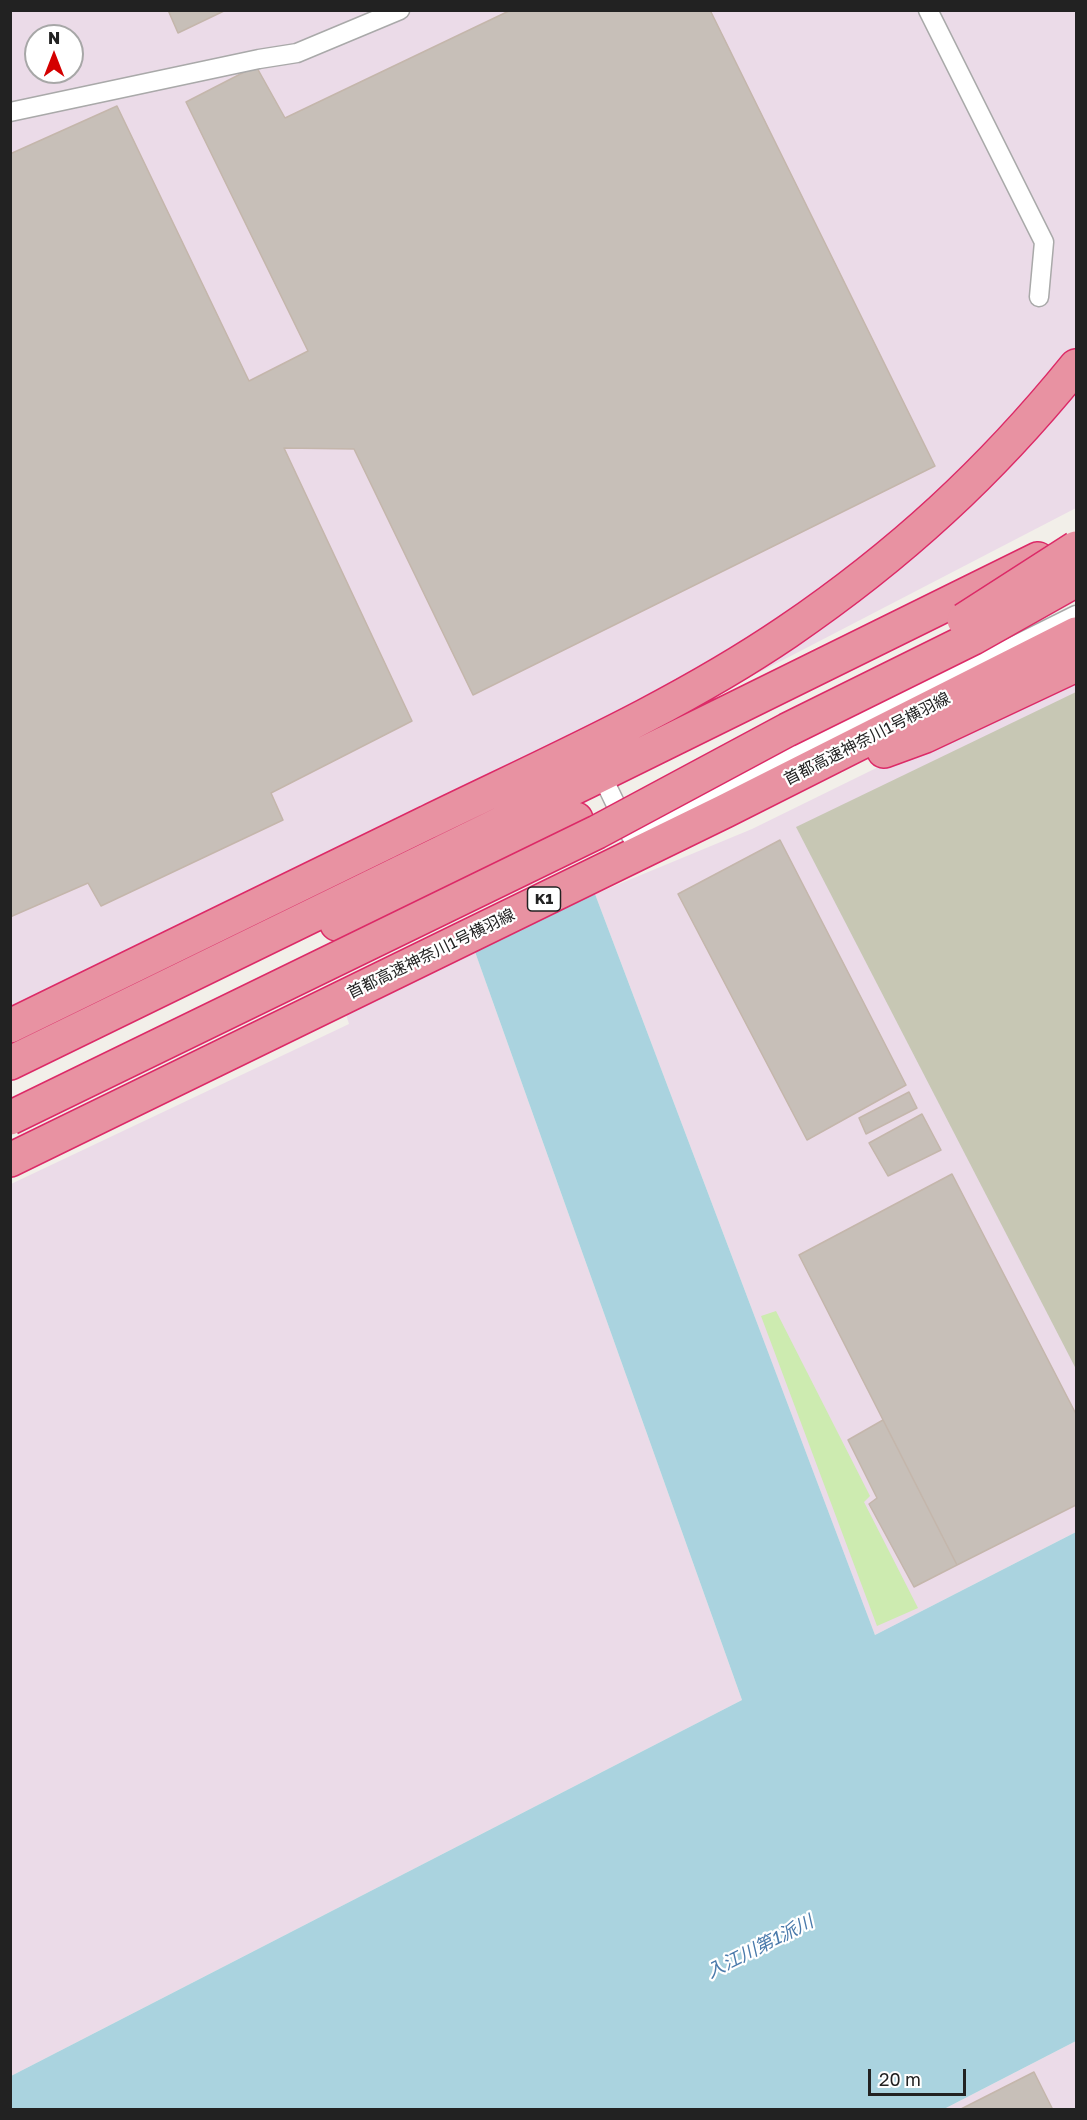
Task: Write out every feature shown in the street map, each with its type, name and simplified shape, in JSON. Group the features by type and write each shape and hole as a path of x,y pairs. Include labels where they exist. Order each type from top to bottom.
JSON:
{"highway":[{"path":"984,471 1019,435 1077,366"},
{"path":"10,1026 609,733 734,665 786,633 866,575 912,537 1077,384"},
{"path":"10,1063 1077,539"},
{"path":"787,730 1077,549"},
{"path":"156,992 390,904 467,872 1077,569"},
{"path":"10,1118 597,832 787,730 973,638 1077,580"},
{"name":"首都高速神奈川1号横羽線","path":"10,1160 725,811 1077,634"},
{"path":"725,811 925,736 1077,665"}],"lane":[{"path":"10,112 297,53 400,10"},
{"path":"928,10 1044,242 1039,297"},
{"path":"1077,549 604,780 631,836 1077,615"}],"shaded area":[{"path":"11,11 1076,11 1076,508 758,673 418,836 11,1018"},
{"path":"1076,670 1076,1532 875,1635 595,894 752,829"},
{"path":"1076,692 1076,1369 796,827"},
{"path":"474,949 742,1700 11,2076 11,1184 349,1024 346,1014"},
{"path":"1076,2041 1076,2109 944,2109"}],"green space":[{"path":"776,1311 870,1496 864,1502 918,1608 877,1626 761,1316"}],"water":[{"name":"入江川第1派川","path":"595,894 875,1635 1076,1532 1076,2041 944,2109 11,2110 11,2076 742,1700 474,949"}],"building":[{"path":"168,10 226,10 178,33"},
{"path":"511,10 710,10 935,466 473,695 354,449 284,448 412,721 271,793 283,820 101,906 88,883 10,917 10,154 117,106 249,381 308,351 186,102 256,66 285,118"},
{"path":"780,840 906,1085 807,1140 678,894"},
{"path":"909,1092 917,1108 866,1134 859,1118"},
{"path":"922,1114 941,1150 888,1176 869,1143"},
{"path":"952,1174 1076,1414 1076,1505 957,1565 799,1255"},
{"path":"883,1420 957,1565 914,1587 869,1504 877,1498 848,1440"},
{"path":"1034,2072 1053,2110 959,2110"}]}
